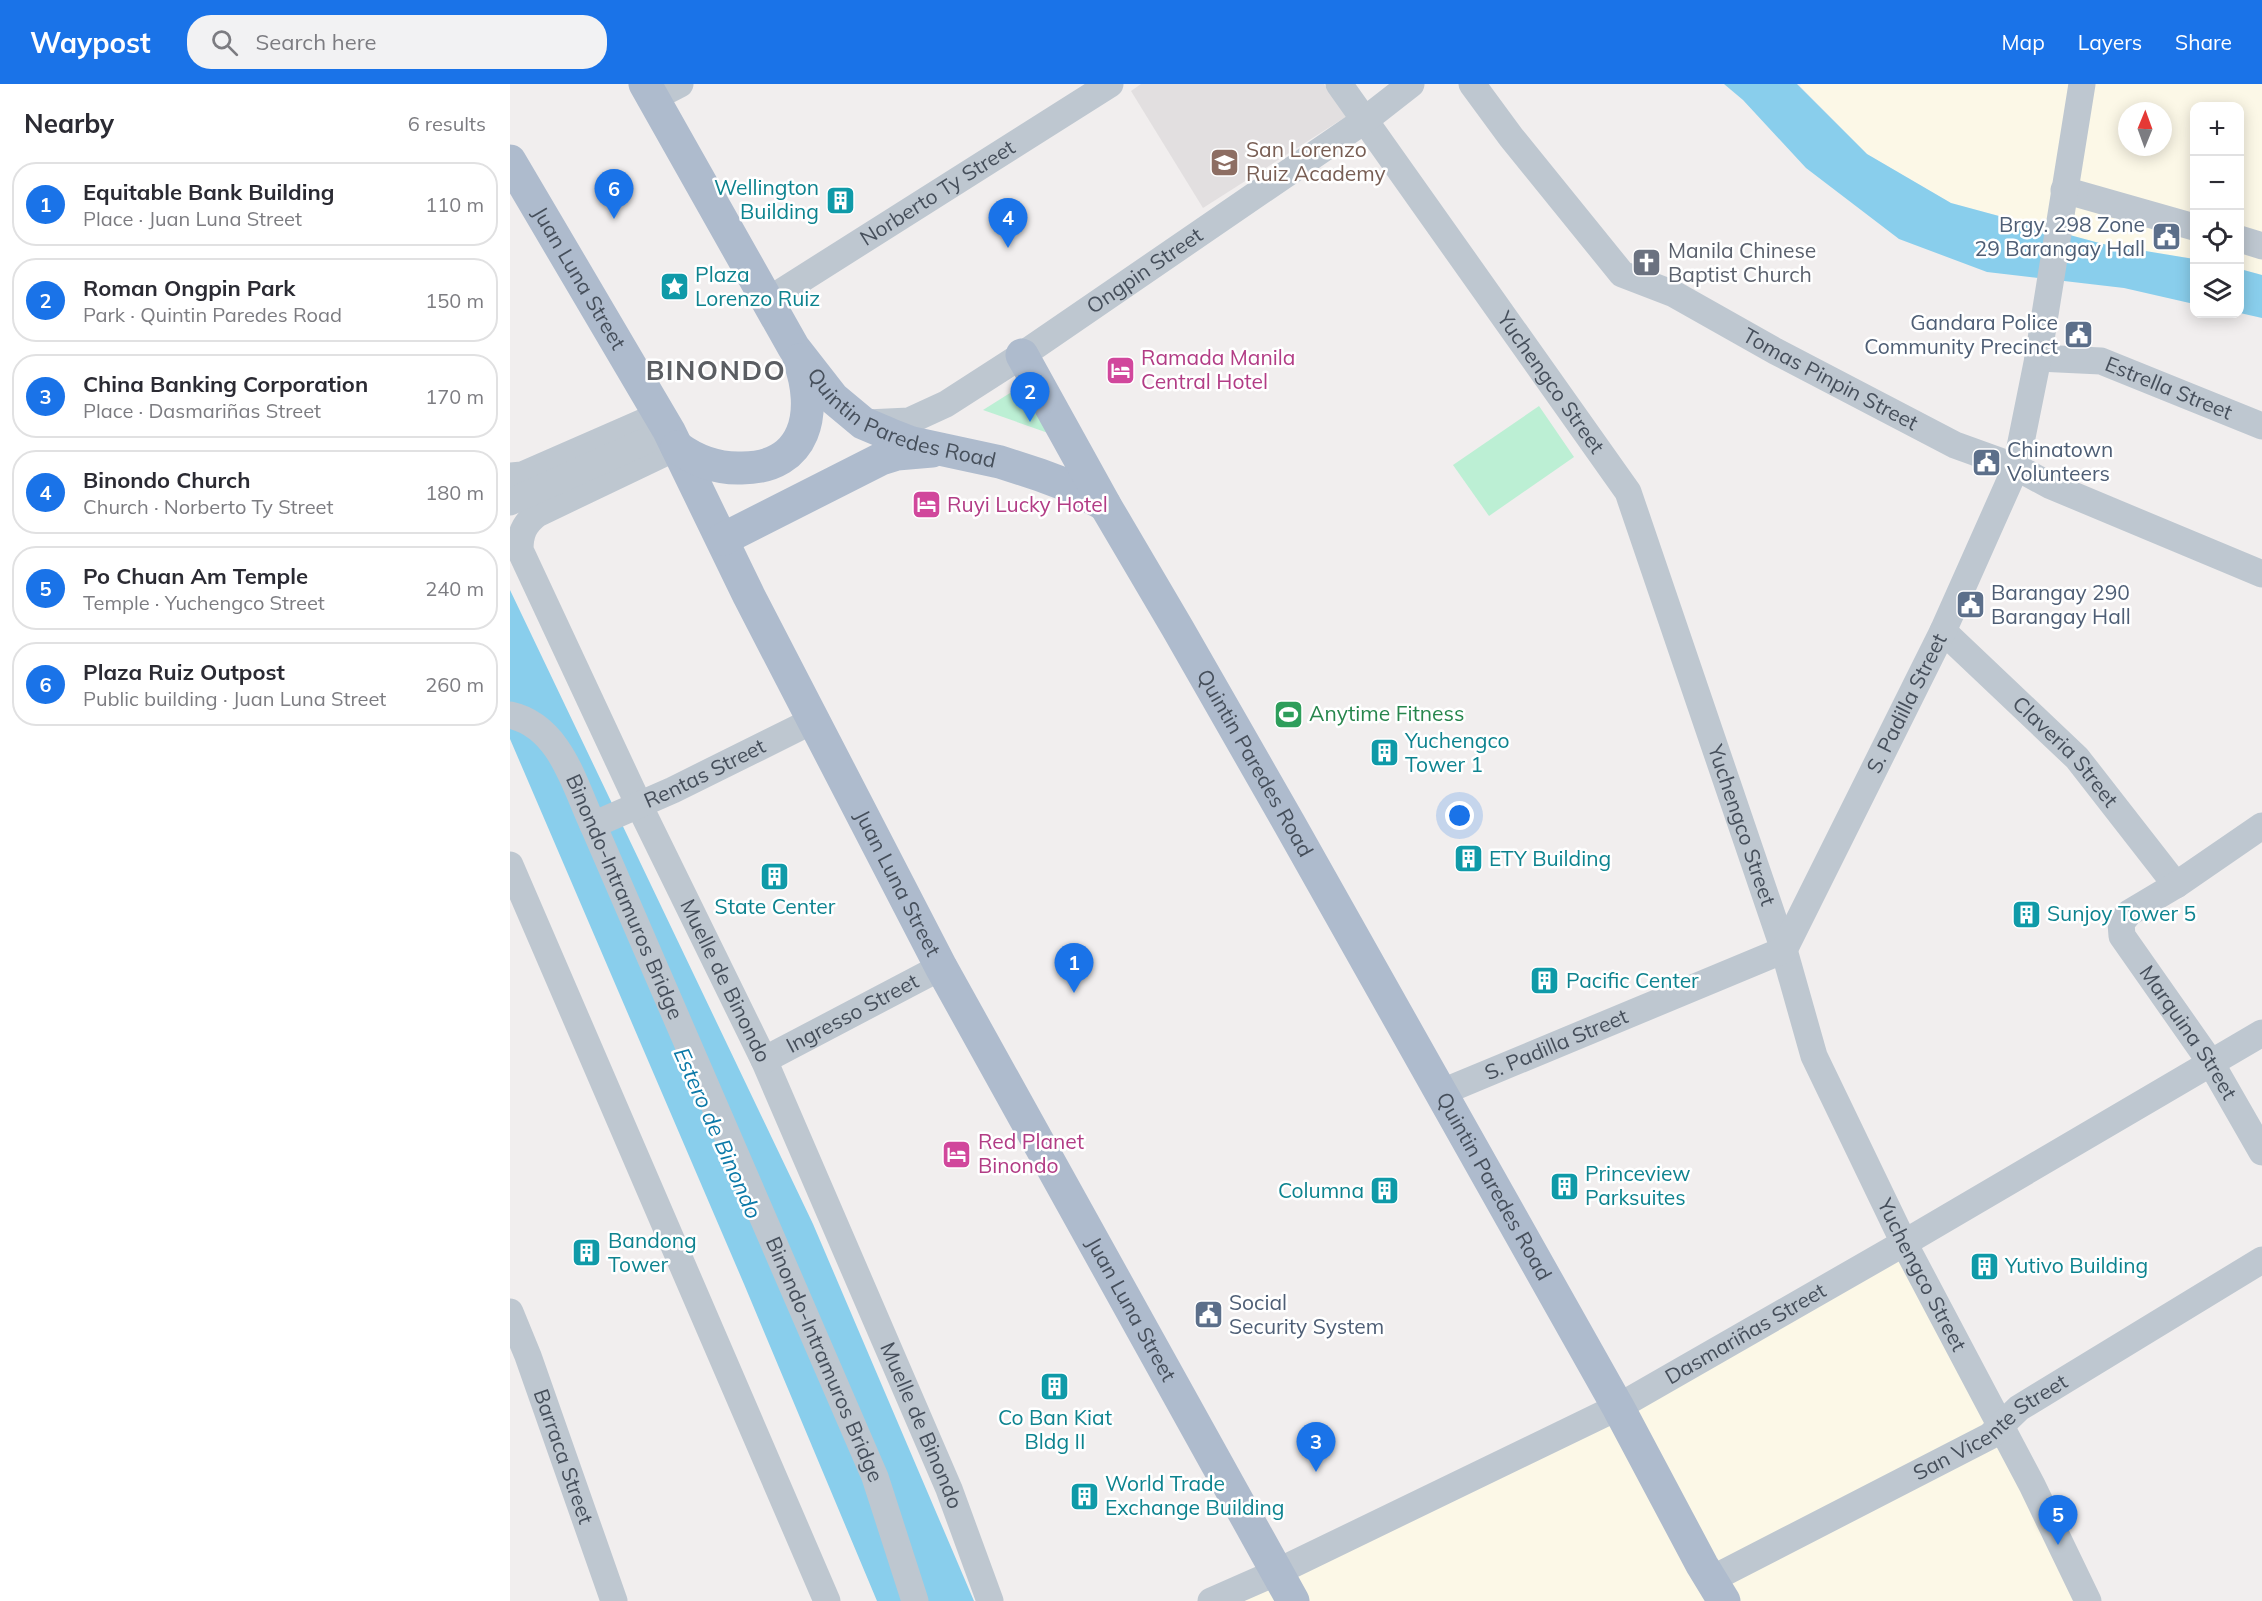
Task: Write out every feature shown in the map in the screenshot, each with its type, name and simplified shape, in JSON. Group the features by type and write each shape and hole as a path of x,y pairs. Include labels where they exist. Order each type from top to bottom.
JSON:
{"main road":[{"name":"Quintin Paredes Road","path":"659,89 767,302 794,348 833,398 863,423 912,443 1000,462 1072,487 1105,505 1190,649 1618,1407 1709,1594"},
{"name":"Juan Luna Street","path":"510,161 673,439 749,596 940,967 1293,1601"},
{"path":"673,439 686,453 712,465 736,468 765,466 791,452 804,429 807,416 804,378 794,348"},
{"path":"1022,355 1105,505"},
{"path":"723,539 881,459 912,452 946,450"}],"street":[{"name":"Norberto Ty Street","path":"767,302 1110,84"},
{"name":"Yuchengco Street","path":"1339,84 1628,492 1784,950 1814,1056 1904,1243 2001,1426 2088,1601"},
{"name":"Ongpin Street","path":"863,423 909,421 929,414 1022,355 1365,120 1412,84"},
{"name":"Tomas Pinpin Street","path":"1472,84 1511,137 1622,274 1674,294 1774,351 1955,445 2016,467 2049,485 2262,574"},
{"name":"S. Padilla Street","path":"1440,1093 1784,950 1943,631 2016,467 2038,358 2082,84"},
{"path":"2064,190 2190,226"},
{"path":"2244,240 2262,246"},
{"name":"Estrella Street","path":"2038,358 2101,361 2262,426"},
{"path":"510,476 522,475 641,423 655,422 673,439"},
{"path":"510,502 615,455 673,439"},
{"name":"Muelle de Binondo","path":"673,439 537,514 523,527 520,550 634,807 764,1060 949,1489 990,1601"},
{"name":"Claveria Street","path":"1943,631 2077,758 2176,885"},
{"name":"Binondo-Intramuros Bridge","path":"510,715 523,718 544,733 558,748 875,1477 915,1601"},
{"name":"Rentas Street","path":"593,825 814,720"},
{"path":"2176,885 2262,826"},
{"path":"510,865 827,1601"},
{"name":"Marquina Street","path":"2176,885 2129,914 2121,924 2122,936 2211,1063 2262,1152"},
{"name":"Ingresso Street","path":"764,1060 940,967"},
{"name":"Dasmariñas Street","path":"1212,1601 1277,1572 1618,1407 1904,1243 2262,1033"},
{"name":"San Vicente Street","path":"1709,1594 1990,1437 2019,1408 2262,1260"},
{"name":"Barraca Street","path":"510,1312 528,1356 615,1601"}],"shaded area":[{"name":"San Lorenzo Ruiz Academy","path":"1141,84 1324,84 1347,116 1203,208 1131,91"},
{"path":"1801,84 2262,84 2262,275 2244,270 2244,102 2190,102 2190,258 2103,244 1951,203 1867,154 1800,86"},
{"path":"1904,1243 2088,1601 1212,1601 1277,1572"}],"green space":[{"path":"1021,386 1051,434 983,410"},
{"path":"1539,406 1574,457 1489,516 1453,465"}],"water":[{"path":"1724,84 1797,84 1867,154 1951,203 2103,244 2190,258 2190,303 2124,288 1987,272 1899,239 1806,168 1743,100"},
{"path":"2244,270 2262,275 2262,318 2244,314"},
{"name":"Estero de Binondo","path":"510,590 813,1224 974,1601 877,1601 744,1284 510,739"}],"place":[{"name":"San Lorenzo Ruiz Academy","path":"1225,162"},
{"name":"Wellington Building","path":"840,200"},
{"name":"Plaza Ruiz Outpost","path":"614,219"},
{"name":"Brgy. 298 Zone 29 Barangay Hall","path":"2166,237"},
{"name":"Binondo Church","path":"1008,248"},
{"name":"Manila Chinese Baptist Church","path":"1647,263"},
{"name":"Plaza Lorenzo Ruiz","path":"674,287"},
{"name":"Gandara Police Community Precinct","path":"2079,335"},
{"name":"Ramada Manila Central Hotel","path":"1120,370"},
{"name":"Roman Ongpin Park","path":"1030,422"},
{"name":"Chinatown Volunteers","path":"1986,462"},
{"name":"Ruyi Lucky Hotel","path":"926,505"},
{"name":"Barangay 290 Barangay Hall","path":"1970,605"},
{"name":"Anytime Fitness","path":"1288,714"},
{"name":"Yuchengco Tower 1","path":"1384,753"},
{"name":"ETY Building","path":"1468,859"},
{"name":"State Center","path":"775,876"},
{"name":"Sunjoy Tower 5","path":"2026,914"},
{"name":"Pacific Center","path":"1545,981"},
{"name":"Equitable Bank Building","path":"1074,993"},
{"name":"Red Planet Binondo","path":"957,1154"},
{"name":"Princeview Parksuites","path":"1564,1186"},
{"name":"Columna","path":"1385,1191"},
{"name":"Bandong Tower","path":"587,1253"},
{"name":"Yutivo Building","path":"1984,1266"},
{"name":"Social Security System","path":"1208,1315"},
{"name":"Co Ban Kiat Bldg II","path":"1055,1387"},
{"name":"China Banking Corporation","path":"1316,1472"},
{"name":"World Trade Exchange Building","path":"1084,1496"},
{"name":"Po Chuan Am Temple","path":"2058,1545"}],"district":[{"name":"BINONDO","path":"716,371"}]}
